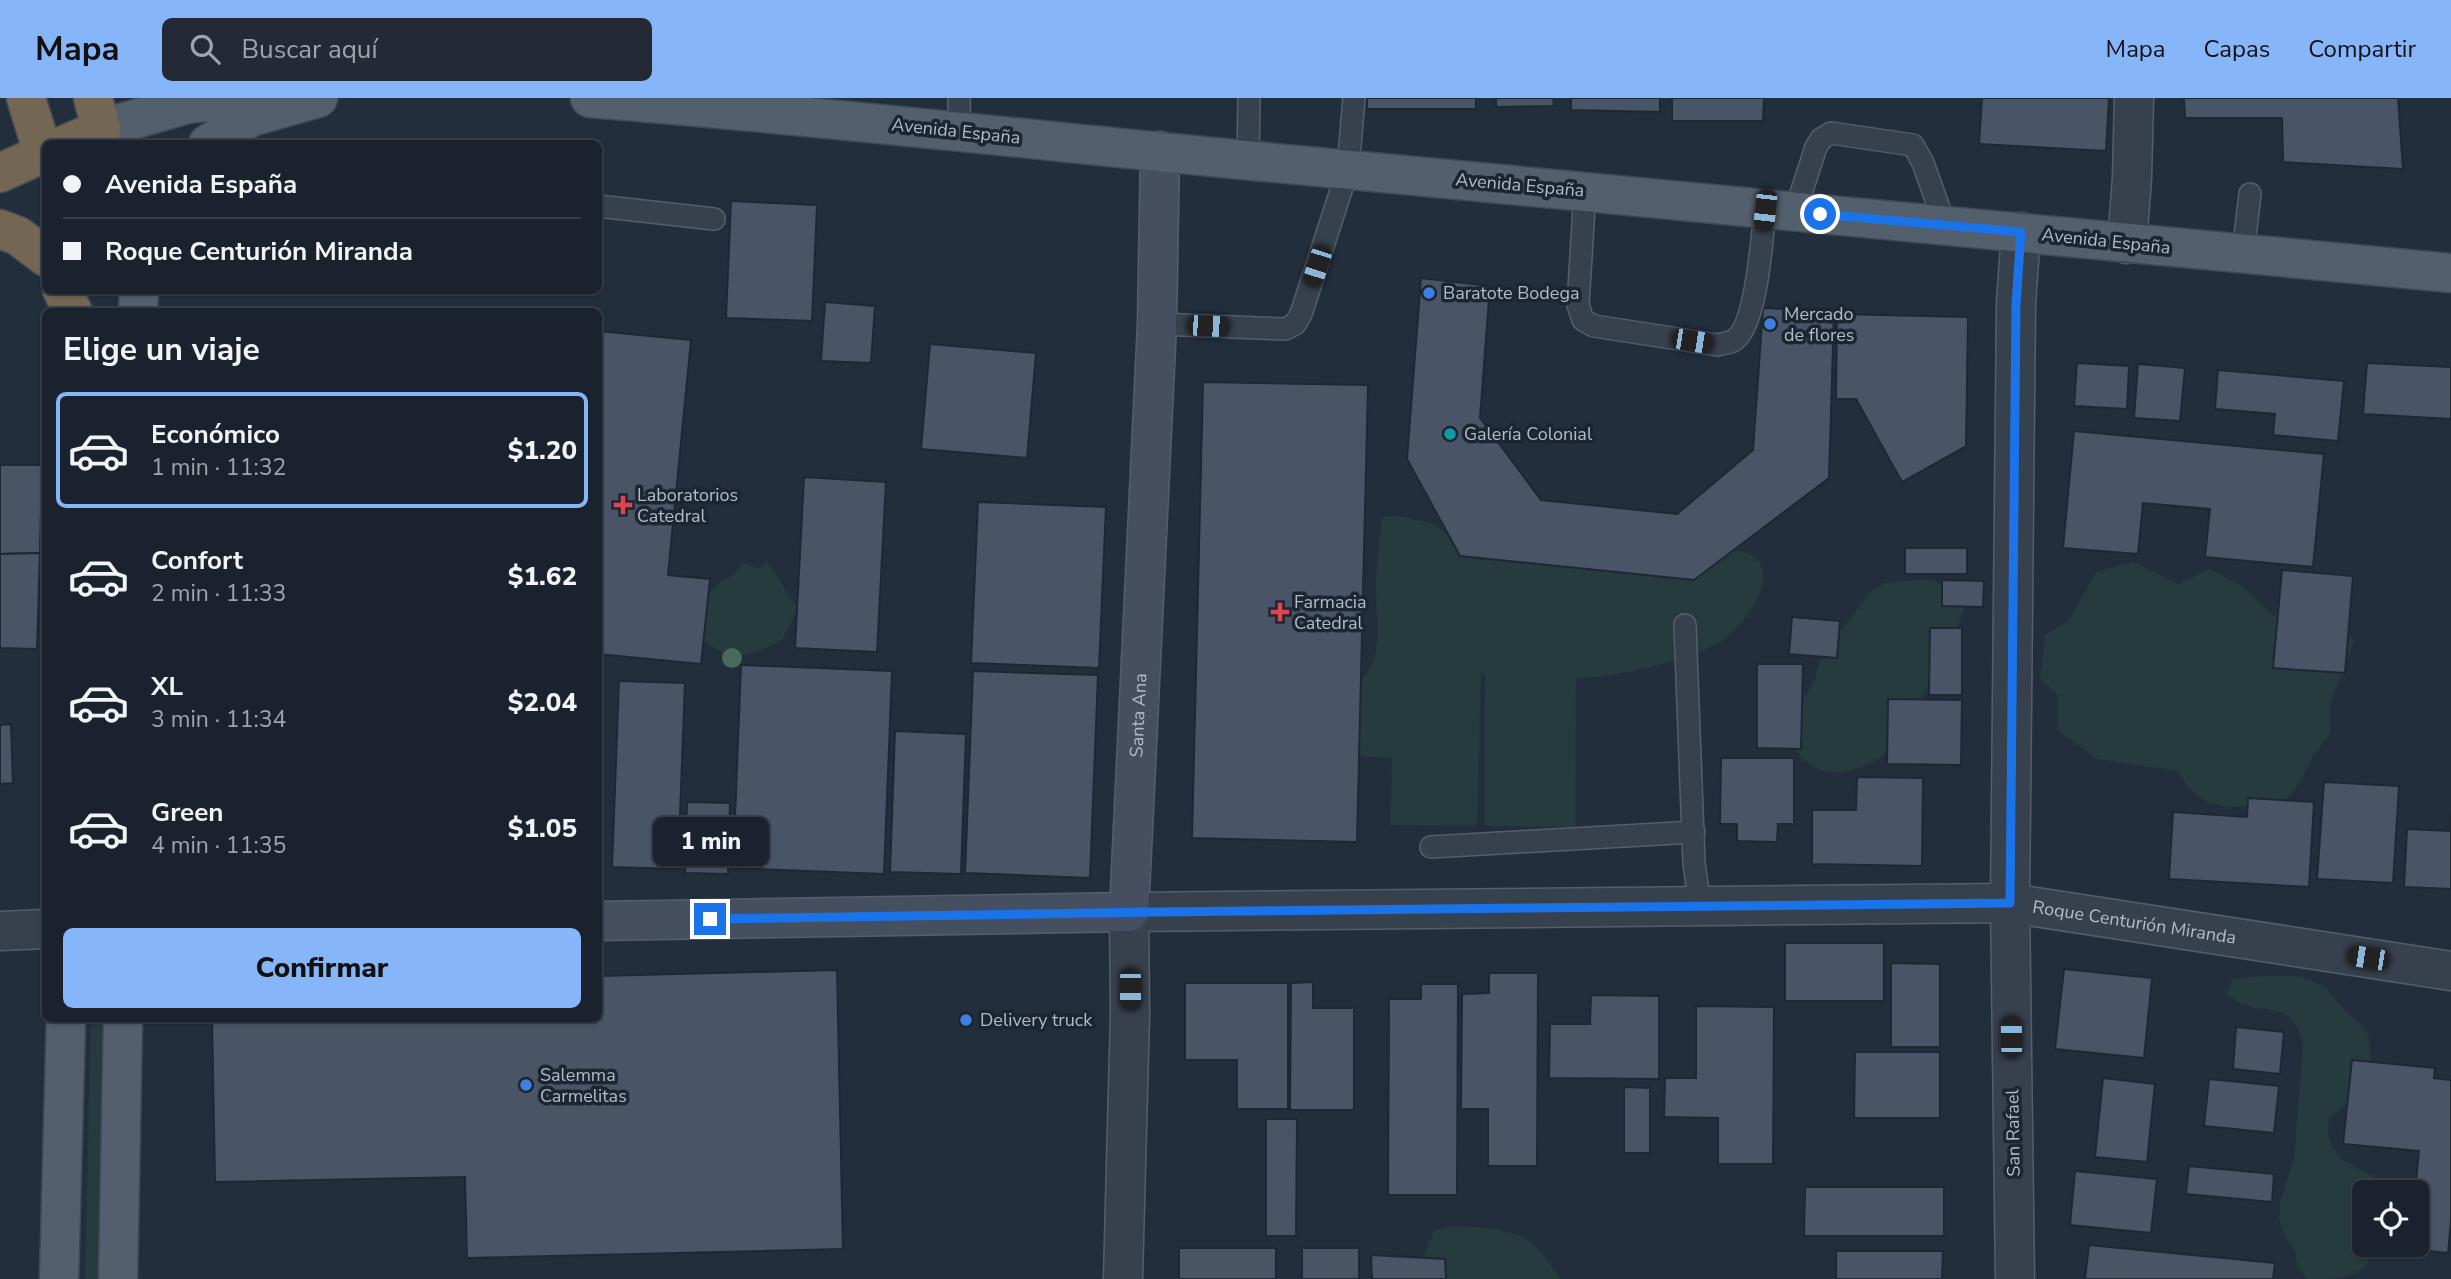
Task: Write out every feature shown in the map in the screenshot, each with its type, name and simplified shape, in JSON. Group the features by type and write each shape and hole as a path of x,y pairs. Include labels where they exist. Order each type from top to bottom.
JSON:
{"highway":[{"path":"23,108 43,140"},
{"path":"70,140 99,123"},
{"path":"1,173 42,155"},
{"path":"0,229 18,236 42,254"}],"main road":[{"path":"99,123 187,104 241,98"},
{"path":"214,140 251,117 318,98"},
{"name":"Avenida España","path":"604,99 959,114 1160,150 1248,160 2451,273"},
{"path":"59,1279 66,1022"},
{"path":"118,1279 122,1181 123,1022"}],"street":[{"path":"2127,244 2134,98"},
{"name":"Santa Ana","path":"1123,1279 1130,1014 1129,912 1157,324 1160,150"},
{"name":"San Rafael","path":"2014,1279 2010,903 2016,304 2021,232"},
{"name":"Roque Centurión Miranda","path":"602,921 1129,912 2010,903 2451,971"},
{"path":"0,931 42,929"}],"lane":[{"path":"1248,160 1249,98"},
{"path":"1157,324 1285,329 1295,324 1301,314 1348,169 1354,98"},
{"path":"1585,191 1578,305 1583,320 1594,326 1717,345 1733,341 1745,327 1780,211 1821,139 1832,133 1913,145 1923,163 1945,225"},
{"path":"2243,253 2250,194"},
{"path":"602,206 714,219"},
{"path":"1685,625 1694,863 1700,906"},
{"path":"1431,848 1694,832"}],"green space":[{"path":"1398,516 1432,523 1471,552 1744,552 1760,564 1763,576 1761,589 1747,616 1726,638 1716,644 1648,668 1576,678 1575,827 1485,826 1485,674 1481,673 1477,826 1390,825 1392,758 1357,756 1352,688 1364,678 1376,653 1376,582 1382,517"},
{"path":"766,561 798,607 783,639 760,651 732,658 695,637 705,603 712,590 734,574 742,563 760,568"},
{"path":"2133,562 2178,584 2210,569 2241,585 2273,616 2292,601 2345,629 2354,641 2330,704 2330,734 2285,802 2238,807 2211,803 2199,797 2177,771 2097,759 2058,730 2058,695 2040,679 2045,635 2069,620 2096,572"},
{"path":"1929,579 1943,585 1965,607 1940,664 1899,736 1881,758 1850,770 1828,772 1810,764 1787,737 1793,705 1808,693 1819,662 1837,633 1870,592 1884,583"},
{"path":"2296,976 2313,981 2327,989 2349,1015 2361,1024 2369,1038 2371,1069 2355,1098 2329,1118 2332,1147 2339,1156 2377,1180 2352,1180 2352,1257 2372,1257 2352,1275 2307,1279 2297,1266 2295,1251 2279,1220 2280,1203 2294,1158 2303,1044 2298,1030 2287,1015 2242,1004 2227,995 2232,979"},
{"path":"91,1022 104,1022 101,1279 85,1279"},
{"path":"1451,1226 1477,1227 1517,1234 1534,1245 1560,1279 1414,1279 1434,1231"}],"building":[{"path":"1367,98 1476,98 1476,109 1367,109"},
{"path":"1496,98 1553,98 1554,106 1496,107"},
{"path":"1571,98 1660,98 1660,112 1571,110"},
{"path":"1672,98 1764,98 1763,121 1672,121"},
{"path":"1982,98 2109,98 2106,151 1979,144"},
{"path":"2184,98 2398,98 2403,169 2283,162 2282,118 2185,118"},
{"path":"731,201 817,205 812,321 726,318"},
{"name":"Galería Colonial","path":"1421,278 1490,286 1480,418 1541,500 1677,514 1753,450 1763,308 1834,311 1829,478 1694,580 1460,556 1407,459"},
{"path":"825,302 875,306 871,363 821,361"},
{"path":"1837,314 1968,317 1966,446 1902,482 1856,399 1836,399"},
{"path":"602,331 691,340 668,575 710,579 701,664 602,654"},
{"path":"930,344 1036,353 1027,458 921,449"},
{"path":"2077,363 2129,366 2127,409 2074,406"},
{"path":"2367,363 2451,367 2451,419 2363,414"},
{"path":"2138,364 2185,368 2180,421 2134,418"},
{"path":"2218,370 2344,381 2338,441 2273,435 2275,414 2215,409"},
{"path":"1203,382 1368,385 1357,842 1192,838"},
{"path":"2074,431 2324,454 2313,567 2205,557 2210,509 2143,503 2138,554 2063,548"},
{"path":"0,465 42,465 40,553 0,554"},
{"path":"804,477 886,482 877,652 795,648"},
{"path":"978,502 1106,507 1099,668 971,663"},
{"path":"1905,548 1967,548 1967,574 1905,574"},
{"path":"40,553 37,649 0,648 0,554"},
{"path":"2282,570 2353,576 2345,673 2273,668"},
{"path":"1942,580 1984,581 1983,607 1942,606"},
{"path":"1792,617 1840,621 1837,658 1789,654"},
{"path":"1930,628 1962,628 1962,695 1929,695"},
{"path":"1757,664 1803,664 1801,749 1757,748"},
{"path":"741,665 892,671 884,874 733,868"},
{"path":"973,671 1098,675 1090,878 965,873"},
{"path":"619,681 685,683 678,869 612,867"},
{"path":"1888,699 1962,700 1961,765 1887,764"},
{"path":"11,724 13,783 0,784 0,725"},
{"path":"895,731 966,734 961,874 890,872"},
{"path":"1721,758 1794,758 1794,824 1778,824 1777,842 1737,841 1737,824 1720,824"},
{"path":"1857,777 1923,778 1922,866 1812,864 1812,810 1856,810"},
{"path":"2324,782 2399,786 2393,883 2317,879"},
{"path":"2248,798 2314,802 2309,887 2169,879 2173,812 2247,817"},
{"path":"687,802 730,803 728,874 685,873"},
{"path":"2451,814 2451,889 2404,887 2407,829 2450,831"},
{"path":"1785,943 1884,943 1884,1001 1785,1001"},
{"path":"1891,963 1940,964 1940,1047 1891,1047"},
{"path":"2064,969 2152,978 2144,1058 2055,1049"},
{"name":"Salemma Carmelitas","path":"837,970 843,1249 467,1258 465,1177 215,1182 212,1022 602,1022 602,976"},
{"path":"1489,973 1538,973 1537,1166 1488,1166 1488,1109 1461,1109 1462,994 1489,993"},
{"path":"1313,982 1313,1008 1354,1008 1354,1110 1290,1110 1291,983"},
{"path":"1185,983 1288,983 1288,1109 1237,1109 1237,1060 1185,1060"},
{"path":"1421,984 1458,984 1457,1195 1388,1195 1389,999 1421,999"},
{"path":"1591,995 1659,996 1659,1079 1549,1078 1550,1024 1590,1024"},
{"path":"1696,1006 1774,1007 1773,1164 1718,1164 1718,1118 1664,1117 1665,1078 1696,1078"},
{"path":"2236,1027 2284,1032 2280,1074 2233,1069"},
{"path":"1855,1052 1940,1052 1940,1118 1854,1118"},
{"path":"2352,1060 2435,1068 2434,1078 2451,1080 2451,1220 2448,1253 2429,1251 2429,1180 2416,1180 2419,1151 2343,1144"},
{"path":"2103,1078 2155,1084 2147,1162 2095,1157"},
{"path":"2209,1079 2279,1086 2274,1133 2204,1126"},
{"path":"1624,1087 1650,1088 1650,1153 1624,1153"},
{"path":"1266,1119 1297,1119 1296,1236 1266,1236"},
{"path":"2189,1166 2274,1174 2272,1202 2186,1194"},
{"path":"2075,1171 2157,1179 2151,1233 2070,1225"},
{"path":"1805,1187 1944,1187 1944,1236 1804,1236"},
{"path":"2089,1245 2275,1263 2273,1279 2085,1279"},
{"path":"1179,1248 1276,1248 1276,1279 1179,1279"},
{"path":"1302,1248 1359,1248 1359,1279 1302,1279"},
{"path":"1836,1251 1943,1251 1942,1279 1836,1279"},
{"path":"1371,1255 1445,1259 1446,1279 1372,1279"}],"place":[{"name":"Baratote Bodega","path":"1429,293"},
{"name":"Mercado de flores","path":"1770,324"},
{"name":"Galería Colonial","path":"1450,434"},
{"name":"Laboratorios Catedral","path":"623,505"},
{"name":"Farmacia Catedral","path":"1280,612"},
{"name":"Delivery truck","path":"966,1020"},
{"name":"Salemma Carmelitas","path":"526,1085"}],"route":[{"path":"710,919 2010,903 2016,304 2021,232 1820,214"}]}
